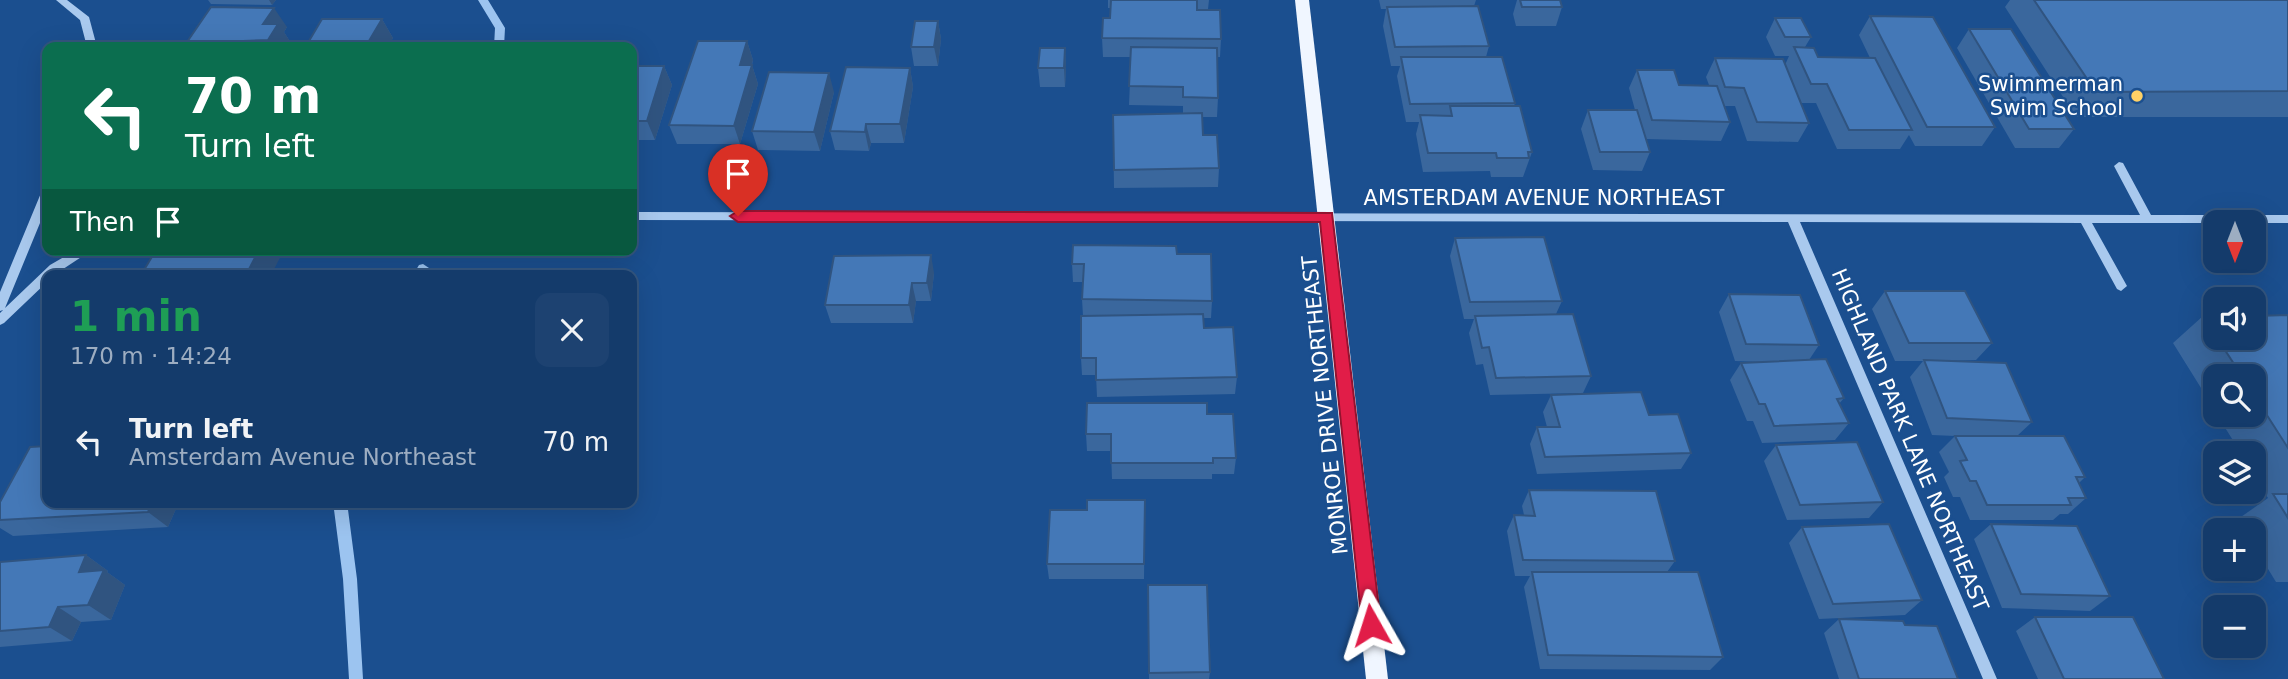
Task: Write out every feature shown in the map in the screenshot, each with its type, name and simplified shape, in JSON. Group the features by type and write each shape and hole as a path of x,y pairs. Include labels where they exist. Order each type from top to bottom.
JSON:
{"main road":[{"name":"MONROE DRIVE NORTHEAST","path":"1302,0 1377,679"}],"street":[{"path":"61,0 85,19 91,42"},
{"path":"2119,166 2148,219"},
{"name":"AMSTERDAM AVENUE NORTHEAST","path":"637,216 2288,219"},
{"name":"HIGHLAND PARK LANE NORTHEAST","path":"1792,218 1990,679"},
{"path":"2084,218 2121,286"},
{"path":"0,306 42,219"},
{"path":"52,270 75,256"},
{"path":"0,320 42,280"}],"building":[{"path":"1111,0 1197,0 1197,10 1220,10 1221,39 1102,38 1103,18 1110,18"},
{"path":"1520,0 1560,0 1562,7 1522,7"},
{"path":"2034,0 2288,0 2288,91 2096,92"},
{"path":"1478,6 1489,46 1395,47 1387,7"},
{"path":"211,7 274,8 263,24 278,24 268,40 187,42"},
{"path":"1870,16 1933,17 1995,127 1927,127"},
{"path":"1775,18 1801,18 1811,37 1785,37"},
{"path":"322,19 382,19 368,42 308,42"},
{"path":"915,21 938,21 934,47 911,47"},
{"path":"1969,29 2011,29 2074,129 2029,129"},
{"path":"698,41 747,41 740,65 752,65 734,126 669,125"},
{"path":"1131,47 1217,48 1218,98 1183,97 1183,87 1129,86"},
{"path":"1794,47 1814,48 1818,57 1875,58 1912,130 1849,130 1827,84 1811,84"},
{"path":"1040,48 1065,48 1064,68 1038,68"},
{"path":"1401,57 1502,57 1515,103 1410,104"},
{"path":"1715,58 1783,59 1809,123 1757,122 1744,88 1725,87"},
{"path":"637,66 664,66 647,121 637,121"},
{"path":"846,67 910,68 900,124 866,124 865,132 830,131"},
{"path":"1637,70 1674,70 1679,85 1717,86 1730,122 1652,120"},
{"path":"769,72 829,73 814,132 752,131"},
{"path":"1450,106 1520,106 1532,152 1528,152 1529,158 1497,158 1496,153 1428,153 1420,115 1452,116"},
{"path":"1588,110 1637,110 1650,152 1600,152"},
{"path":"1202,113 1203,135 1217,135 1219,168 1114,170 1113,115"},
{"path":"1544,237 1562,301 1470,302 1455,238"},
{"path":"1073,245 1176,246 1177,254 1211,254 1212,301 1082,299 1084,264 1072,264"},
{"path":"931,255 927,283 912,283 909,305 825,305 834,256"},
{"path":"152,256 256,256 249,270 144,270"},
{"path":"1885,291 1965,291 1992,343 1909,343"},
{"path":"1729,294 1800,295 1819,345 1746,344"},
{"path":"1203,314 1204,328 1233,327 1237,377 1096,380 1096,358 1081,358 1081,316"},
{"path":"1573,314 1591,376 1496,378 1489,347 1482,348 1475,316"},
{"path":"2288,315 2288,448 2266,414 2266,364 2234,364 2225,350 2266,350 2266,316"},
{"path":"1826,359 1844,398 1837,399 1849,423 1774,426 1765,404 1759,404 1741,363"},
{"path":"1924,360 2006,363 2032,422 1947,418"},
{"path":"1641,392 1649,415 1678,414 1691,453 1545,457 1537,427 1560,427 1551,395"},
{"path":"1087,403 1207,403 1207,414 1233,414 1236,458 1213,458 1213,463 1111,463 1111,434 1086,434"},
{"path":"1955,436 2064,436 2085,477 2076,477 2086,498 2068,498 2071,505 1987,505 1976,481 1970,481 1960,461 1967,460"},
{"path":"1857,442 1883,502 1800,505 1776,445"},
{"path":"42,446 42,508 150,508 148,512 0,520 0,502 30,447"},
{"path":"1529,490 1656,491 1675,561 1523,560 1514,515 1535,516"},
{"path":"2273,494 2288,494 2288,518"},
{"path":"1087,500 1145,500 1144,564 1047,564 1050,510 1087,510"},
{"path":"1889,524 1922,600 1833,604 1802,527"},
{"path":"1991,524 2077,526 2110,596 2021,594"},
{"path":"86,555 79,572 104,570 88,605 58,607 49,627 0,631 0,562"},
{"path":"1532,572 1698,572 1723,657 1548,655"},
{"path":"1148,585 1207,585 1210,672 1149,673"},
{"path":"2035,617 2133,617 2164,679 2064,679"},
{"path":"1839,619 1903,621 1905,625 1937,626 1958,679 1859,679"}],"waterway":[{"path":"483,0 500,28 499,42"},
{"path":"341,508 350,579 356,679"}],"place":[{"name":"Swimmerman Swim School","path":"2137,96"}],"route":[{"path":"738,216 1327,216 1371,625"}]}
